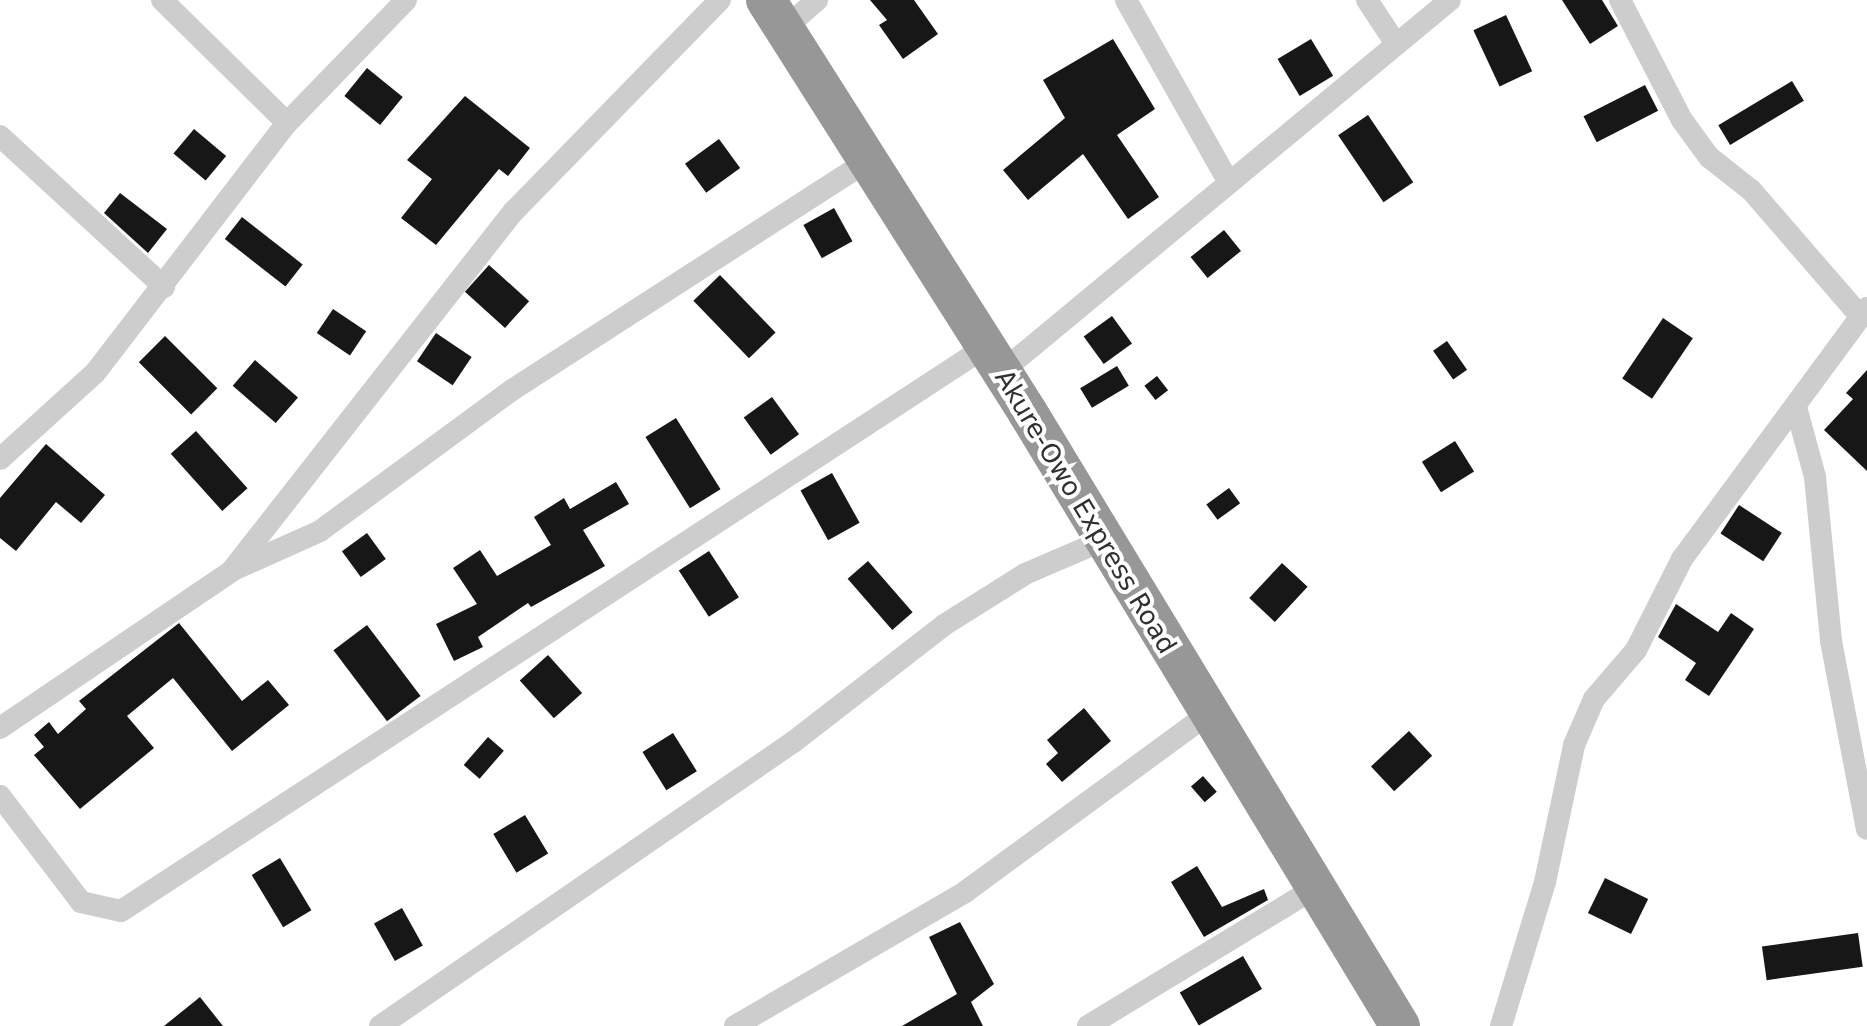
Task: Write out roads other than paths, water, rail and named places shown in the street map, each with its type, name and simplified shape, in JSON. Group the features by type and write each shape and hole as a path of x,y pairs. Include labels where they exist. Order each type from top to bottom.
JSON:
{"highway":[{"name":"Akure-Owo Express Road","path":"775,15 1104,540 1313,889 1400,1026"}],"street":[{"path":"162,0 287,123"},
{"path":"0,459 95,373 287,123 406,0"},
{"path":"233,570 514,211 720,0"},
{"path":"775,15 817,0"},
{"path":"1126,0 1229,183"},
{"path":"1367,0 1396,44"},
{"path":"0,796 81,902 121,911 992,360 1229,183 1450,0"},
{"path":"1501,1026 1545,882 1574,745 1594,699 1636,650 1682,559 1863,312 1751,190 1709,157 1682,120 1620,0"},
{"path":"0,136 164,287"},
{"path":"0,728 233,570 320,531 512,390 867,161"},
{"path":"1796,407 1815,477 1831,641 1867,829"},
{"path":"380,1026 792,743 944,625 1025,574 1104,540"},
{"path":"735,1026 965,892 1208,714"},
{"path":"1088,1026 1313,889"}]}
